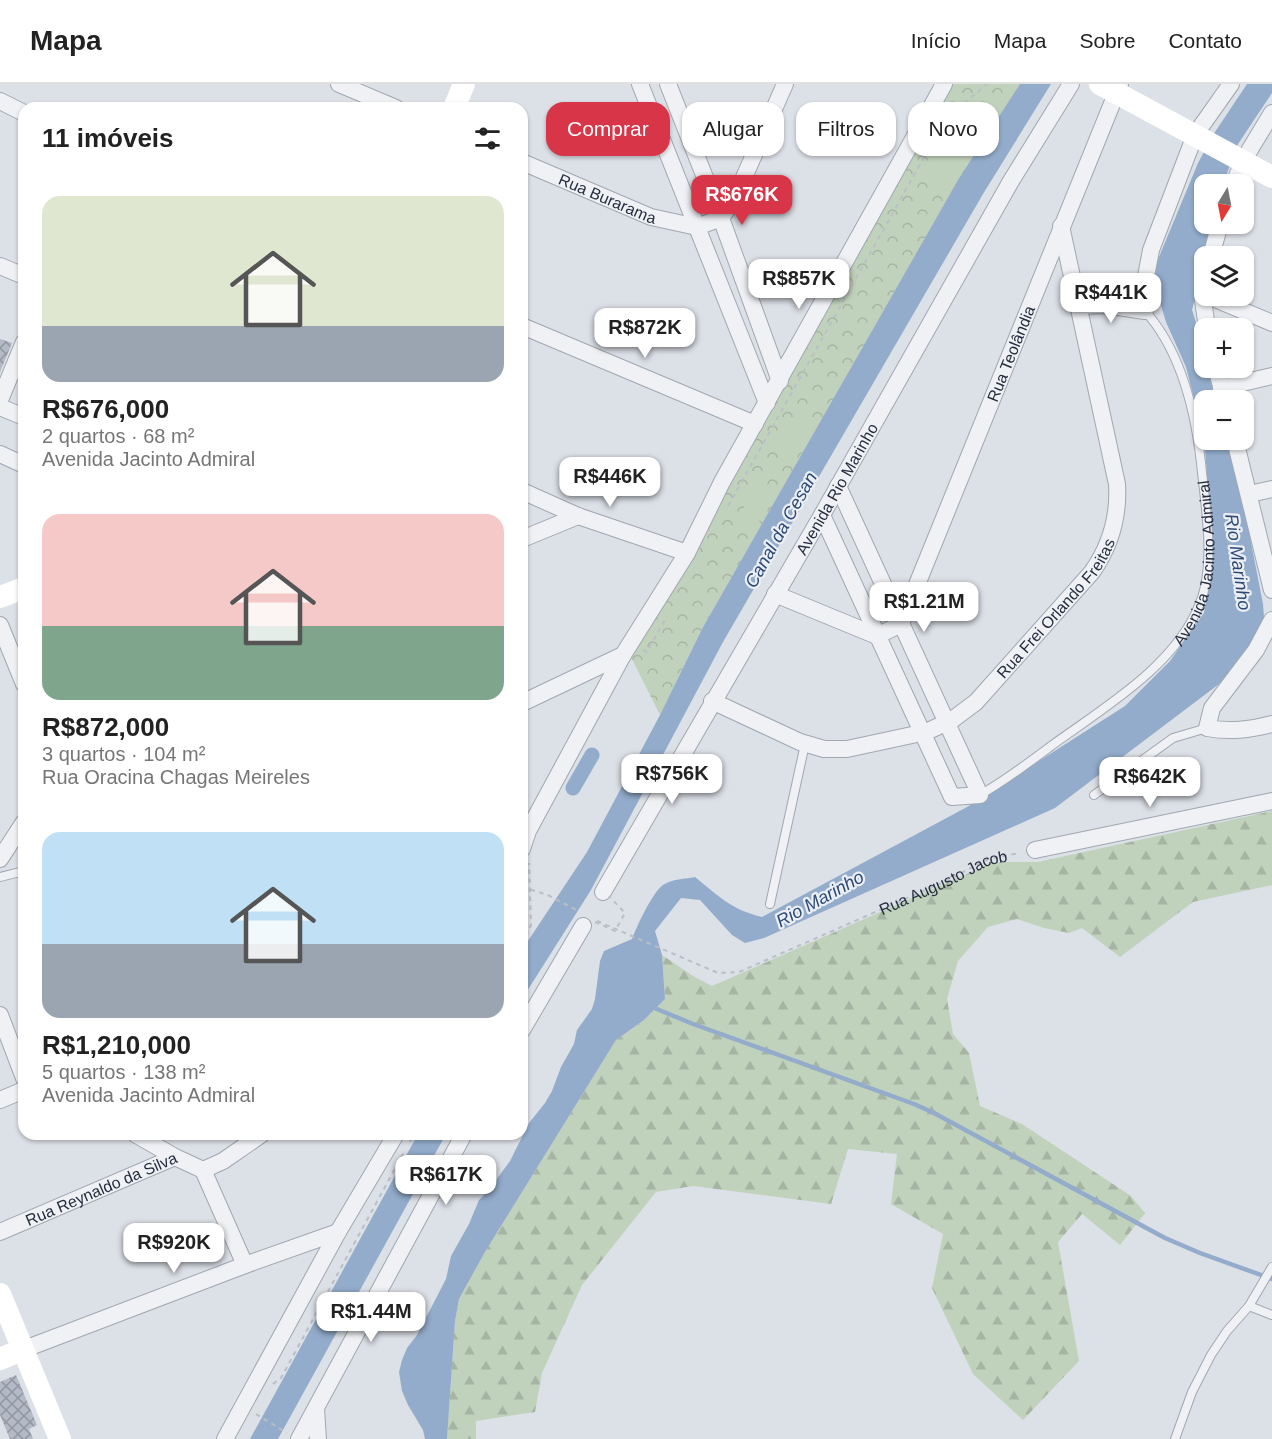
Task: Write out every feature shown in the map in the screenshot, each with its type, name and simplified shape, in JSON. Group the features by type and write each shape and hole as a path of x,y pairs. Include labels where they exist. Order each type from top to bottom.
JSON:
{"street":[{"path":"339,84 382,102"},
{"path":"456,102 464,84"},
{"path":"640,84 766,404"},
{"path":"668,84 780,381"},
{"path":"697,227 720,218 735,198 749,171 785,84"},
{"path":"528,831 626,649 687,553 722,482 944,84"},
{"name":"Avenida Rio Marinho","path":"606,894 712,701 822,515 1011,181 1071,84"},
{"path":"1079,306 1105,305 1145,311 1143,292 1151,250 1200,137 1231,84"},
{"path":"1112,87 1272,177"},
{"name":"Rua Teolândia","path":"901,624 1061,226 1112,87"},
{"path":"0,100 18,110"},
{"path":"1236,174 1240,159 1272,113"},
{"name":"Rua Burarama","path":"528,165 651,217 697,227"},
{"name":"Rua Frei Orlando Freitas","path":"712,701 805,744 824,748 847,749 921,734 964,712 984,694 1092,572 1111,539 1117,512 1117,484 1061,226"},
{"path":"0,266 18,274"},
{"path":"1236,306 1272,323"},
{"path":"528,329 755,424"},
{"path":"0,400 18,356"},
{"path":"1234,390 1272,376"},
{"path":"0,407 18,414"},
{"path":"1238,450 1272,590"},
{"path":"0,454 18,462"},
{"path":"838,486 980,795"},
{"path":"1249,494 1272,489"},
{"path":"528,494 578,516 687,553"},
{"name":"Avenida Jacinto Admiral","path":"822,515 952,797 980,795"},
{"path":"528,537 578,516"},
{"path":"0,597 18,590"},
{"path":"776,594 878,636 901,624"},
{"path":"1272,620 1256,650 1212,708 1207,728 1230,731 1247,730 1272,724"},
{"path":"0,625 18,669"},
{"path":"528,700 626,649"},
{"path":"1035,850 1272,801"},
{"path":"0,859 18,831"},
{"path":"528,1020 587,920"},
{"path":"0,1015 18,1062"},
{"path":"0,1100 18,1092"},
{"path":"146,1140 176,1157"},
{"name":"Rua Reynaldo da Silva","path":"0,1232 176,1157 203,1170 224,1161 254,1140"},
{"path":"225,1439 338,1232 392,1140"},
{"path":"291,1435 316,1409 461,1140"},
{"path":"203,1170 245,1265"},
{"path":"0,1359 245,1265 338,1232"},
{"path":"0,1294 60,1439"},
{"path":"316,1409 318,1439"}],"lane":[{"name":"Avenida Jacinto Admiral","path":"980,795 1010,778 1137,683 1177,644 1200,603 1206,578 1208,553 1198,436 1185,384 1162,333 1145,311"},
{"path":"1094,795 1173,738 1207,728"},
{"path":"770,904 805,744"},
{"path":"0,877 18,872"},
{"path":"1175,1439 1192,1392 1211,1355 1227,1331 1249,1306 1272,1267"},
{"path":"1249,1306 1272,1315"}],"path":[{"path":"728,507 945,120 987,84"},
{"path":"626,649 647,652 670,610"},
{"name":"Rua Augusto Jacob","path":"587,920 599,920 718,973 739,972 946,881 988,859 1035,850"},
{"path":"528,889 548,895 587,920 615,931 625,913 606,894"},
{"path":"267,1386 280,1378 411,1140"},
{"path":"261,1417 291,1435"}],"green space":[{"path":"952,84 1020,84 999,117 999,102 942,102"},
{"path":"911,156 974,156 951,193 702,629 660,715 630,655"},
{"path":"936,156 972,156 951,193 924,178"},
{"path":"795,415 813,425 796,456 778,446"},
{"path":"758,483 775,493 755,529 737,519"},
{"path":"1272,811 1272,885 1193,902 1120,957 1082,928 1069,933 1017,919 988,927 958,961 947,999 953,1034 969,1053 980,1106 1022,1124 1131,1196 1145,1213 1120,1245 1082,1214 1058,1242 1079,1361 1023,1420 973,1374 932,1288 943,1234 891,1204 897,1154 848,1149 831,1204 693,1186 656,1192 582,1285 542,1373 535,1412 476,1421 476,1439 447,1439 455,1321 459,1299 485,1252 616,1040 644,1020 665,999 662,955 712,986 994,862 1038,862"}],"water":[{"name":"Canal da Cesan","path":"1020,84 1051,84 983,194 723,642 591,890 528,990 528,941 587,852 660,715 702,629 958,180 974,156 999,156 999,117"},
{"path":"1247,84 1272,84 1272,93 1238,144 1227,174 1194,174 1194,234 1211,234 1208,246 1194,246 1192,310 1195,318 1194,378 1214,378 1219,390 1194,390 1194,398 1186,367 1166,322 1157,292 1154,269 1198,163 1215,132"},
{"name":"Rio Marinho","path":"1205,450 1233,450 1264,617 1259,637 1227,678 1055,808 764,938 745,943 732,935 700,900 681,898 655,931 662,955 665,999 644,1020 616,1040 485,1252 459,1299 455,1321 447,1439 425,1439 423,1430 402,1391 399,1372 407,1348 417,1335 446,1279 451,1256 479,1200 510,1161 520,1140 528,1140 528,1125 552,1091 561,1067 574,1044 577,1030 592,1009 600,961 604,951 632,939 641,918 659,889 674,880 695,877 733,906 762,917 967,807 1125,706 1170,661 1204,613 1211,577 1210,512"},
{"path":"415,1140 443,1140 278,1439 250,1439"}],"building":[{"path":"0,339 12,343 0,372"},
{"path":"16,1375 37,1425 29,1429 33,1439 10,1439 0,1415 0,1382"}],"waterway":[{"path":"573,788 592,755"},
{"path":"652,1007 914,1104 1165,1238 1272,1279"}]}
